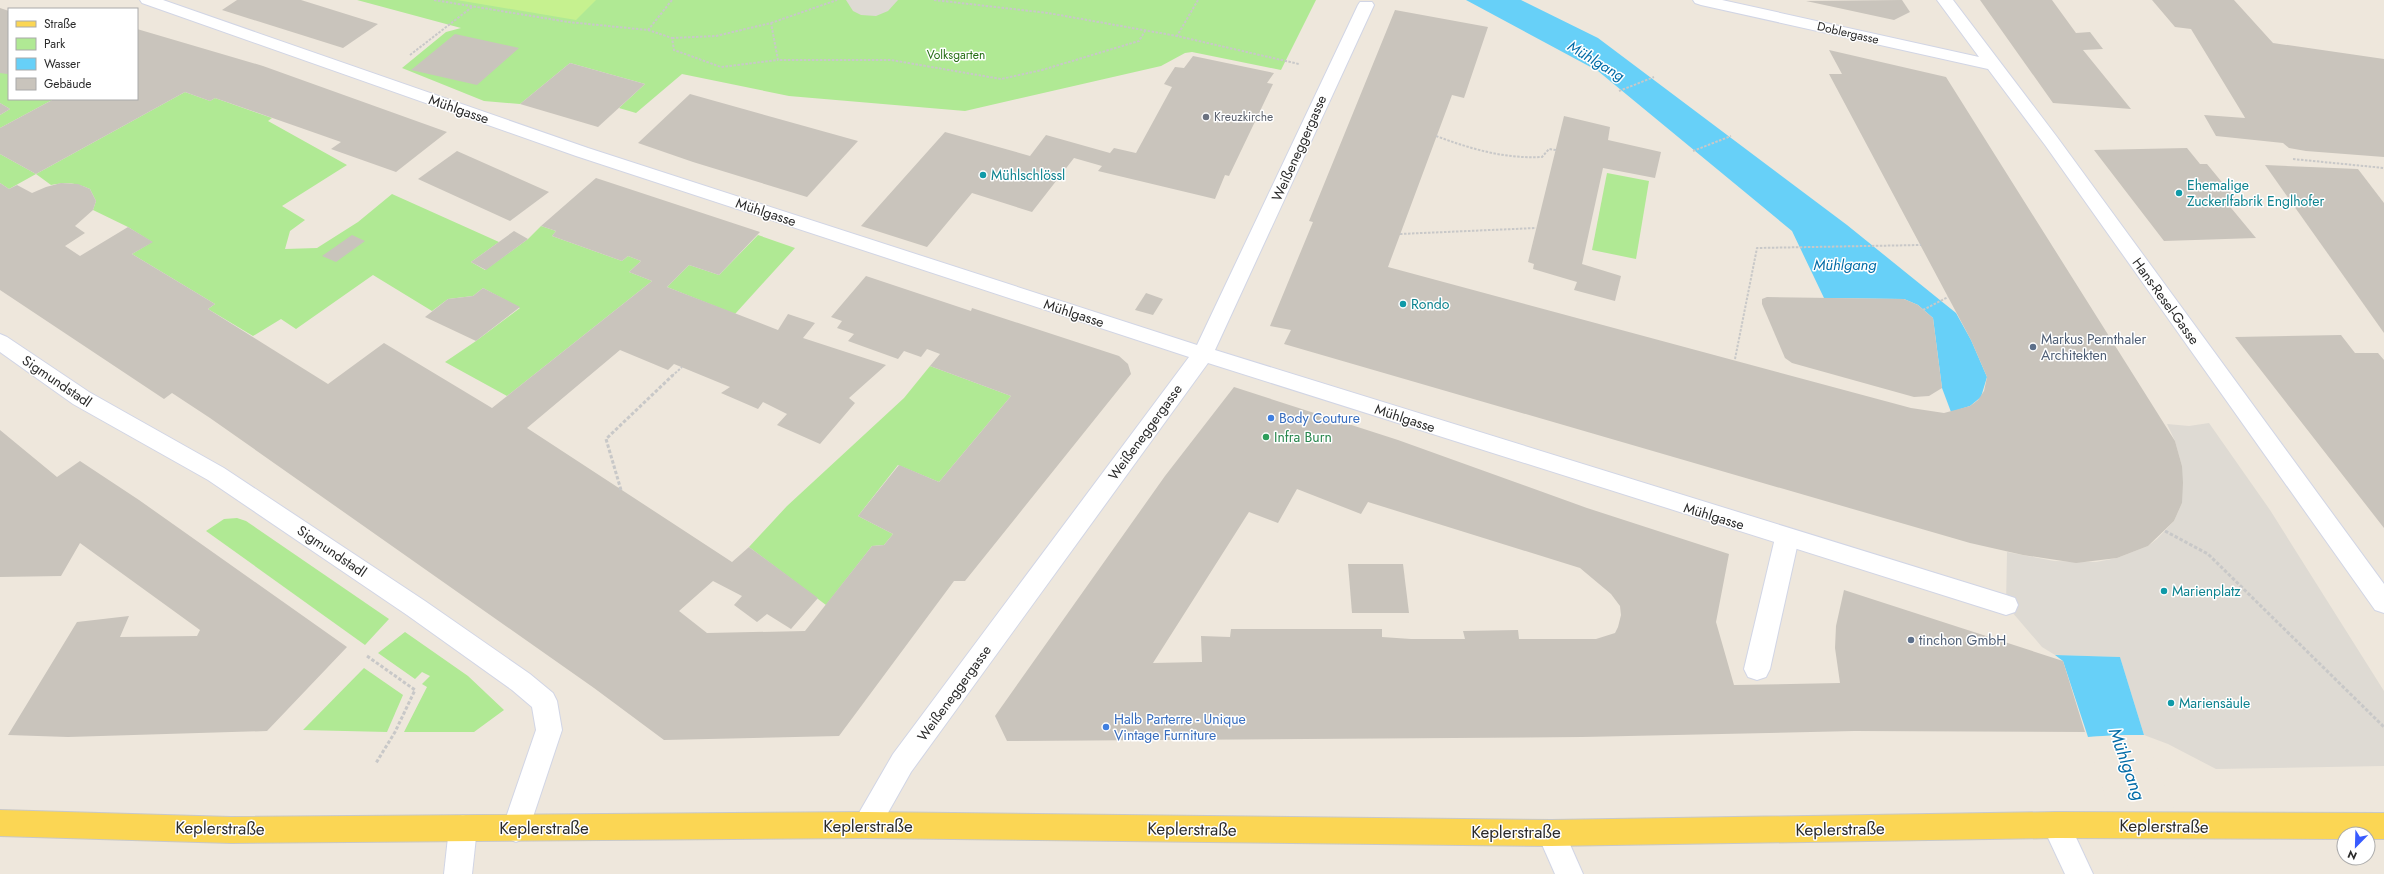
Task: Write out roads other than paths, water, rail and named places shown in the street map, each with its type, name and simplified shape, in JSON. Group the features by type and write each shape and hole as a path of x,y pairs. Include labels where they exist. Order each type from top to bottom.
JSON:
{"main road":[{"name":"Keplerstraße","path":"0,823 231,830 516,829 866,825 1551,833 2056,825 2235,827 2384,826"}],"street":[{"name":"Mühlgasse","path":"148,0 582,152 1203,354 1787,538 2006,605"},
{"name":"Doblergasse","path":"1701,0 1996,66"},
{"name":"Hans-Resel-Gasse","path":"1945,0 1996,66 2384,603"},
{"name":"Weißeneggergasse","path":"866,825 902,763 1203,354 1366,5"},
{"name":"Sigmundstadl","path":"0,342 81,398 216,474 416,608 520,682 544,701 549,730 516,829"},
{"path":"1757,669 1787,538"},
{"path":"2056,825 2079,874"},
{"path":"458,874 463,828"},
{"path":"1551,833 1569,874"}],"water":[{"name":"Mühlgang","path":"1466,0 1521,0 1598,38 1847,225 1956,313 1971,340 1987,377 1981,397 1970,406 1951,412 1942,388 1933,318 1918,305 1904,299 1824,298 1792,231 1598,71"},
{"path":"2055,655 2120,657 2144,735 2088,737 2063,661"}],"place":[{"name":"Kreuzkirche","path":"1206,117"},
{"name":"Mühlschlössl","path":"983,175"},
{"name":"Ehemalige Zuckerlfabrik Englhofer","path":"2179,193"},
{"name":"Rondo","path":"1403,304"},
{"name":"Markus Pernthaler Architekten","path":"2033,347"},
{"name":"Body Couture","path":"1271,418"},
{"name":"Infra Burn","path":"1266,437"},
{"name":"Marienplatz","path":"2164,591"},
{"name":"tinchon GmbH","path":"1911,640"},
{"name":"Mariensäule","path":"2171,703"},
{"name":"Halb Parterre - Unique Vintage Furniture","path":"1106,727"}],"park label":[{"name":"Volksgarten","path":"956,55"}]}
